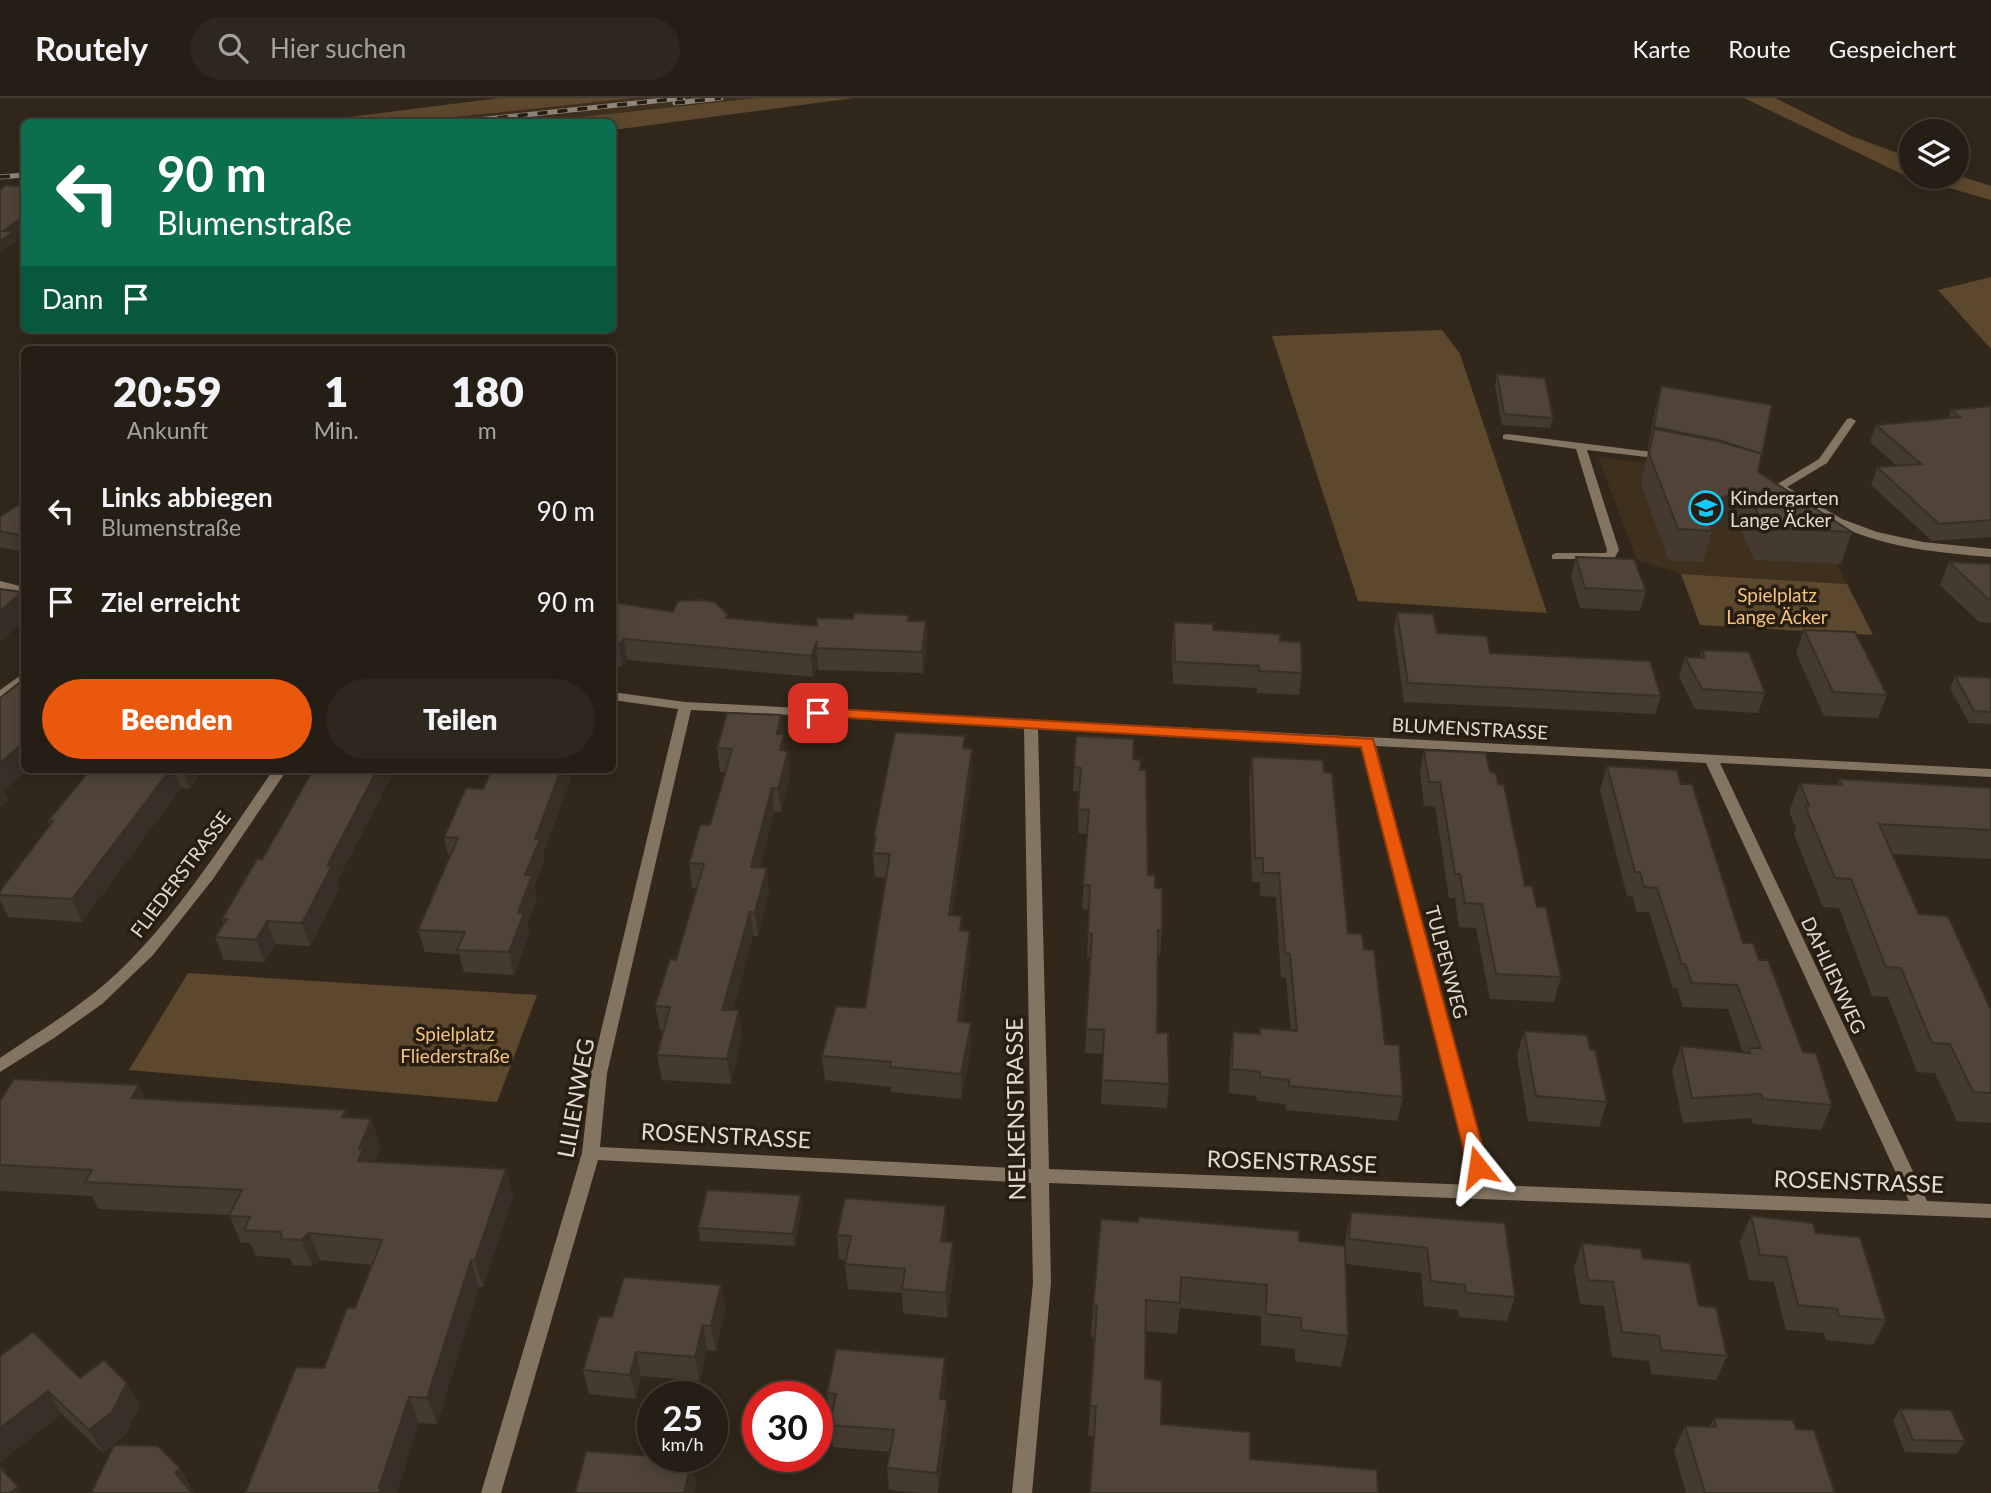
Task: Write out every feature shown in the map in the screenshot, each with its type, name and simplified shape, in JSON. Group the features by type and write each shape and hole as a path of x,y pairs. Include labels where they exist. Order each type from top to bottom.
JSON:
{"street":[{"path":"1851,421 1823,461 1774,485 1854,528 1887,539 1923,546 1991,553"},
{"path":"1507,437 1676,458"},
{"path":"1556,557 1602,559 1610,557 1613,550 1580,445"},
{"path":"0,586 21,590"},
{"path":"0,697 21,680"},
{"name":"BLUMENSTRASSE","path":"616,697 685,706 1712,761 1991,773"},
{"name":"LILIENWEG","path":"491,1493 591,1153 599,1073 685,706"},
{"name":"NELKENSTRASSE","path":"1022,1493 1042,1283 1031,723"},
{"name":"TULPENWEG","path":"1368,742 1485,1193"},
{"name":"DAHLIENWEG","path":"1712,761 1921,1206"},
{"name":"FLIEDERSTRASSE","path":"0,1066 71,1018 123,976 169,927 278,773"},
{"name":"ROSENSTRASSE","path":"591,1153 1039,1176 1921,1206 1991,1211"}],"shaded area":[{"path":"634,98 757,98 561,119 437,119"},
{"name":"Kindergarten Lange Äcker","path":"1598,457 1687,468 1832,527 1839,569 1847,584 1681,574 1637,560"}],"green space":[{"path":"500,98 634,98 437,119 333,119"},
{"path":"757,98 854,98 616,130 616,119 561,119"},
{"path":"1744,98 1775,98 1851,136 1899,154 1899,173"},
{"path":"1969,179 1991,186 1991,200 1953,189 1969,189"},
{"path":"1991,277 1991,349 1938,290"},
{"path":"1442,330 1460,354 1547,613 1358,601 1272,336"},
{"name":"Spielplatz Lange Äcker","path":"1681,574 1847,584 1873,635 1700,625"},
{"name":"Spielplatz Fliederstraße","path":"188,973 537,995 497,1102 129,1070"}],"building":[{"path":"6,185 21,187 21,218 3,231 15,231 0,241 0,190"},
{"path":"1497,374 1545,378 1553,418 1504,414"},
{"path":"1661,386 1772,405 1762,454 1718,440 1654,427"},
{"path":"1991,406 1991,520 1939,524 1877,467 1921,464 1876,425 1960,417 1951,410"},
{"path":"1654,429 1718,441 1762,454 1758,472 1852,532 1765,528 1746,488 1703,505 1712,531 1678,529 1649,454"},
{"path":"21,503 21,535 0,531 0,517"},
{"path":"1576,557 1634,559 1646,591 1585,588"},
{"path":"1949,562 1991,564 1991,599 1988,599"},
{"path":"0,589 21,592 21,593 0,611"},
{"path":"678,601 715,602 728,615 726,618 817,626 817,618 853,619 854,613 909,615 908,621 926,621 922,652 816,648 817,641 811,656 624,639 616,645 616,603 673,612"},
{"path":"1397,612 1433,614 1437,633 1487,636 1490,653 1650,661 1661,696 1408,683"},
{"path":"1174,622 1213,624 1213,630 1280,634 1280,641 1301,642 1302,673 1259,671 1259,666 1175,662"},
{"path":"1804,630 1855,632 1887,695 1833,692"},
{"path":"1702,650 1749,652 1765,693 1702,689 1685,657 1705,658"},
{"path":"1955,676 1991,678 1991,712 1974,711"},
{"path":"21,681 21,745 0,763 0,698"},
{"path":"727,713 781,715 777,734 784,734 780,750 788,751 778,789 772,788 751,867 767,868 755,912 750,912 722,1010 739,1010 727,1059 657,1055 670,1007 655,1006 670,959 676,960 704,864 689,863 700,825 710,825 732,749 717,748"},
{"path":"895,732 965,736 963,748 972,749 949,915 962,916 960,930 970,931 958,1021 971,1023 961,1074 890,1067 891,1062 822,1056 836,1006 865,1008 890,854 873,853 874,836"},
{"path":"1076,736 1134,739 1133,759 1141,760 1140,770 1146,770 1148,875 1155,875 1155,888 1162,888 1162,930 1158,930 1157,1033 1168,1033 1169,1084 1102,1080 1104,1030 1086,1029 1092,934 1088,933 1090,885 1083,885 1089,810 1078,809 1081,768 1074,767"},
{"path":"1424,750 1486,753 1490,772 1496,773 1498,784 1504,785 1525,886 1532,886 1537,907 1546,907 1561,977 1496,974 1482,904 1465,903 1460,874 1455,874 1440,782 1429,782"},
{"path":"1252,757 1323,760 1324,772 1332,773 1348,933 1362,934 1364,949 1374,950 1385,1044 1399,1045 1403,1097 1289,1086 1289,1080 1260,1077 1260,1072 1232,1069 1233,1032 1260,1034 1260,1028 1297,1031 1290,954 1285,953 1279,873 1263,873 1263,858 1255,858"},
{"path":"1607,766 1677,770 1681,784 1692,784 1743,943 1753,943 1759,960 1768,960 1803,1052 1816,1053 1832,1105 1763,1099 1761,1094 1692,1098 1681,1046 1750,1053 1749,1048 1761,1048 1737,985 1692,983 1685,964 1682,964 1657,888 1644,887 1640,872 1635,872"},
{"path":"88,773 168,773 72,899 0,895 0,891 53,821 48,821"},
{"path":"311,773 375,773 327,866 332,866 302,923 267,921 256,940 215,937 227,919 222,919 257,859 262,860"},
{"path":"491,773 560,773 535,839 540,839 525,875 532,875 518,913 524,913 509,952 457,950 465,932 418,930 458,838 444,837 466,788 483,789"},
{"path":"1839,779 1991,788 1991,830 1879,824 1919,914 1948,916 1991,1010 1991,1093 1973,1092 1950,1044 1932,1043 1901,968 1886,967 1851,879 1835,878 1805,806 1809,806 1800,783 1842,785"},
{"path":"1524,1031 1587,1035 1590,1049 1595,1050 1607,1102 1536,1096"},
{"path":"14,1079 139,1085 132,1098 346,1110 342,1117 371,1119 359,1149 363,1149 358,1161 506,1169 475,1260 471,1260 427,1398 409,1397 379,1488 382,1493 245,1493 296,1367 324,1368 347,1308 355,1308 382,1240 309,1233 301,1240 282,1239 281,1232 244,1230 250,1217 229,1216 242,1190 85,1182 92,1170 0,1165 0,1101"},
{"path":"707,1190 801,1195 793,1234 698,1228"},
{"path":"845,1198 946,1206 941,1241 953,1242 946,1293 902,1289 905,1269 845,1264 851,1236 837,1235"},
{"path":"1351,1212 1505,1223 1515,1297 1466,1293 1465,1285 1431,1281 1427,1248 1349,1239"},
{"path":"1751,1216 1813,1223 1816,1233 1860,1237 1886,1320 1839,1316 1837,1309 1798,1305 1786,1257 1760,1255"},
{"path":"1139,1217 1299,1231 1299,1241 1345,1246 1348,1336 1301,1330 1301,1318 1266,1314 1267,1285 1181,1277 1180,1303 1146,1300 1145,1378 1162,1381 1161,1424 1250,1432 1250,1459 1377,1470 1378,1493 1090,1493 1096,1406 1090,1406 1097,1306 1093,1306 1101,1219 1138,1222"},
{"path":"1582,1243 1641,1249 1643,1258 1690,1263 1699,1306 1716,1307 1727,1356 1661,1350 1659,1336 1622,1332 1613,1282 1588,1280"},
{"path":"624,1277 721,1285 711,1326 703,1325 695,1357 636,1352 630,1375 583,1370 599,1316 612,1317"},
{"path":"33,1332 80,1378 104,1360 127,1383 112,1412 89,1430 48,1391 0,1428 0,1356"},
{"path":"836,1349 945,1358 940,1399 947,1400 937,1473 887,1468 894,1430 833,1425 836,1394 833,1394 833,1381 829,1381"},
{"path":"1900,1409 1951,1410 1965,1441 1913,1440"},
{"path":"1714,1418 1793,1420 1796,1429 1814,1430 1835,1493 1705,1493 1685,1426 1716,1427"},
{"path":"114,1445 158,1446 180,1468 175,1473 192,1493 91,1493"},
{"path":"586,1451 637,1455 637,1472 689,1472 684,1493 575,1493"},
{"path":"0,1467 18,1487 10,1493 0,1493"}],"railway":[{"path":"486,119 683,98"},
{"path":"675,103 721,98"},
{"path":"0,177 21,175"}],"place":[{"name":"Kindergarten Lange Äcker","path":"1706,508"}],"route":[{"path":"818,713 1368,742 1478,1167"}]}
